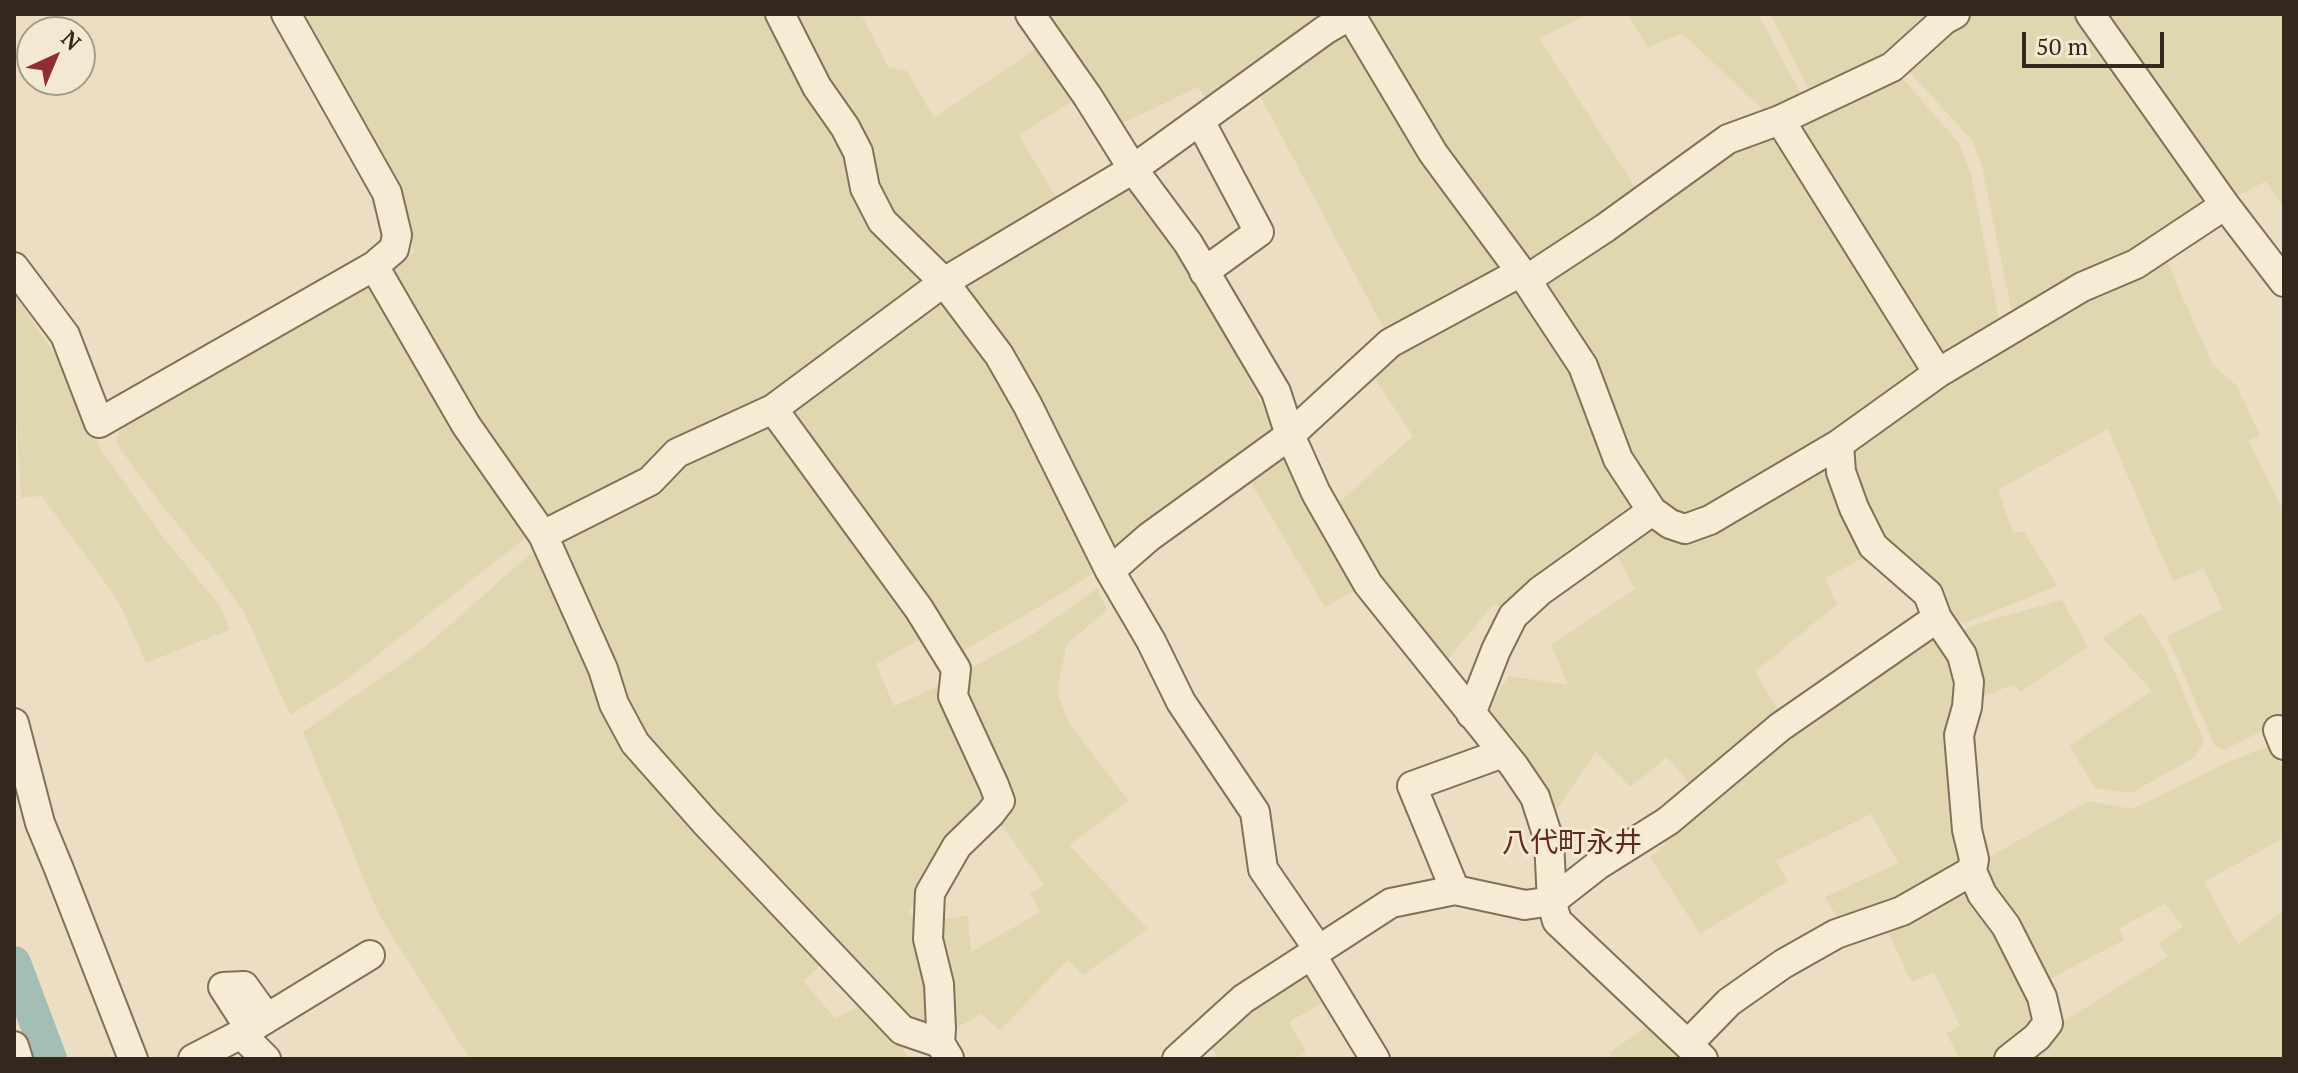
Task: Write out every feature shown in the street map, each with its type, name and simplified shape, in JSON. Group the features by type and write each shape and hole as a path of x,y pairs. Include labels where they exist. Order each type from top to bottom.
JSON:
{"street":[{"path":"14,267 65,335 99,423 374,266 394,249 397,235 387,193 286,14"},
{"path":"780,14 817,87 858,152 865,188 882,221 944,282 999,355 1027,404 1110,571 1151,641 1181,702 1255,812 1263,869 1315,952 1375,1059"},
{"path":"1030,14 1133,169 1188,243 1276,392 1290,435 1316,493 1368,584 1535,797 1549,840 1552,901 1557,921 1696,1052 1729,1002 1783,964 1836,934 1902,911 1972,871"},
{"path":"543,535 650,481 677,453 773,409 944,282 1133,169 1351,14 1433,153 1524,276 1583,366 1618,459 1652,511 1670,524 1685,529 1710,520 1839,444 1938,373 2082,287 2136,264 2225,205"},
{"path":"1110,571 1149,537 1290,435 1390,343 1524,276 1605,228 1728,139 1780,120 1892,67 1944,20 1955,14"},
{"path":"2090,14 2225,205 2284,282"},
{"path":"1780,120 1938,373"},
{"path":"1200,121 1259,232 1204,272"},
{"path":"374,266 466,425 543,535 603,669 614,704 635,743 705,822 902,1030 945,1051"},
{"path":"773,409 919,609 956,669 953,696 1000,801 957,846 930,893 928,939 939,984 945,1051"},
{"path":"1839,444 1841,472 1873,546 1928,594 1937,618 1962,655 1969,682 1967,707 1959,735 1967,830 1974,859 1972,871 1982,894 2006,926 2042,997 2048,1023 2037,1037 2009,1059"},
{"path":"1471,714 1513,616 1540,591 1652,511"},
{"path":"1177,1059 1243,999 1391,903 1455,890 1525,905 1552,901 1598,865 1668,821 1780,727 1937,618"},
{"path":"14,723 40,823 133,1059"},
{"path":"1455,890 1412,786 1503,753"},
{"path":"193,1059 253,1027 370,955"},
{"path":"253,1027 266,1059"},
{"path":"14,1046 18,1059"}],"shaded area":[{"path":"297,14 769,14 933,282 779,397 642,477 546,525 479,429 390,268 414,252 404,210"},
{"path":"796,14 861,14 889,68 907,71 934,118 1040,46 1074,100 1019,135 1056,197 946,267 887,214 820,79"},
{"path":"1043,14 1328,14 1207,100 1198,87 1117,126"},
{"path":"1372,14 1590,14 1539,38 1639,193 1529,270 1448,162 1361,20"},
{"path":"1627,14 1758,14 1805,102 1764,111 1682,33 1648,48"},
{"path":"1770,14 1931,14 1881,61 1813,97"},
{"path":"1968,14 2078,14 2206,199 2139,248 2012,313 1982,166 1972,140 1903,65"},
{"path":"2097,14 2284,14 2284,208 2266,181 2229,200"},
{"path":"1347,25 1510,270 1386,333 1256,88"},
{"path":"1895,70 1959,143 1971,174 1999,319 1936,354 1795,125"},
{"path":"1777,128 1923,361 1918,370 1840,432 1692,518 1665,508 1635,466 1535,283 1711,156"},
{"path":"1130,181 1182,255 1276,431 1111,559 960,281"},
{"path":"2165,258 2213,365 2236,385 2260,435 2248,441 2281,506 2284,505 2284,720 2224,750 2215,746 2167,636 2223,609 2203,568 2173,582 2108,429 1998,490 2013,533 2024,532 2057,586 1965,623 1945,617 1877,540 1845,449 1949,370"},
{"path":"373,277 530,534 346,680 290,715 244,612 116,443 121,425"},
{"path":"1502,287 1519,290 1567,365 1638,516 1526,584 1512,610 1493,605 1441,667 1368,572 1334,507 1413,436 1371,373 1388,351"},
{"path":"944,293 998,369 1101,568 956,655 783,412"},
{"path":"14,294 78,388 101,450 165,540 221,607 229,630 146,663 119,602 42,496 21,498 14,379"},
{"path":"771,420 930,634 876,664 894,706 943,684 992,794 908,912 922,922 927,1031 914,1027 639,736 552,540 675,464"},
{"path":"1289,451 1356,590 1325,607 1251,483"},
{"path":"1832,455 1869,555 1825,578 1837,604 1755,672 1783,717 1694,789 1667,757 1630,787 1596,752 1554,813 1542,781 1514,738 1485,711 1509,676 1568,685 1551,645 1635,589 1613,548 1655,523 1681,536"},
{"path":"530,554 546,556 618,724 827,960 803,981 835,1018 864,1005 897,1039 909,1059 470,1059 379,915 303,732 425,647"},
{"path":"1097,588 1107,610 1067,644 1057,690 1068,722 1129,801 1069,845 1148,929 1083,975 1068,960 1000,1030 981,1014 949,1032 936,920 968,916 971,952 1040,912 1030,893 1045,885 998,821 963,703 964,672 1035,633"},
{"path":"2062,600 2088,647 2020,692 2014,684 1972,701 1957,632"},
{"path":"2141,613 2166,652 2204,741 2195,757 2131,793 2095,788 2069,746 2152,691 2103,638"},
{"path":"1938,627 1958,653 1964,832 1960,868 1908,899 1840,922 1825,897 1898,863 1871,814 1776,861 1788,881 1700,934 1650,857 1665,845 1660,835 1785,734"},
{"path":"2271,745 2284,771 2284,838 2204,882 2238,944 2284,910 2284,1059 2018,1059 2045,1033 2168,956 2158,944 2183,926 2165,904 2119,928 2124,940 2040,984 1980,878 1986,859 2088,801 2132,809 2228,762"},
{"path":"1969,889 2002,936 2032,1007 2030,1024 1998,1059 1959,1059 1947,1033 1960,1026 1934,973 1911,981 1885,926"},
{"path":"1309,966 1329,999 1289,1022 1306,1051 1295,1059 1219,1059 1208,1042"},
{"path":"1654,1021 1684,1050 1672,1059 1614,1059 1609,1053"}],"waterway":[{"path":"14,963 50,1059"}],"district":[{"name":"八代町永井","path":"1572,844"}]}
